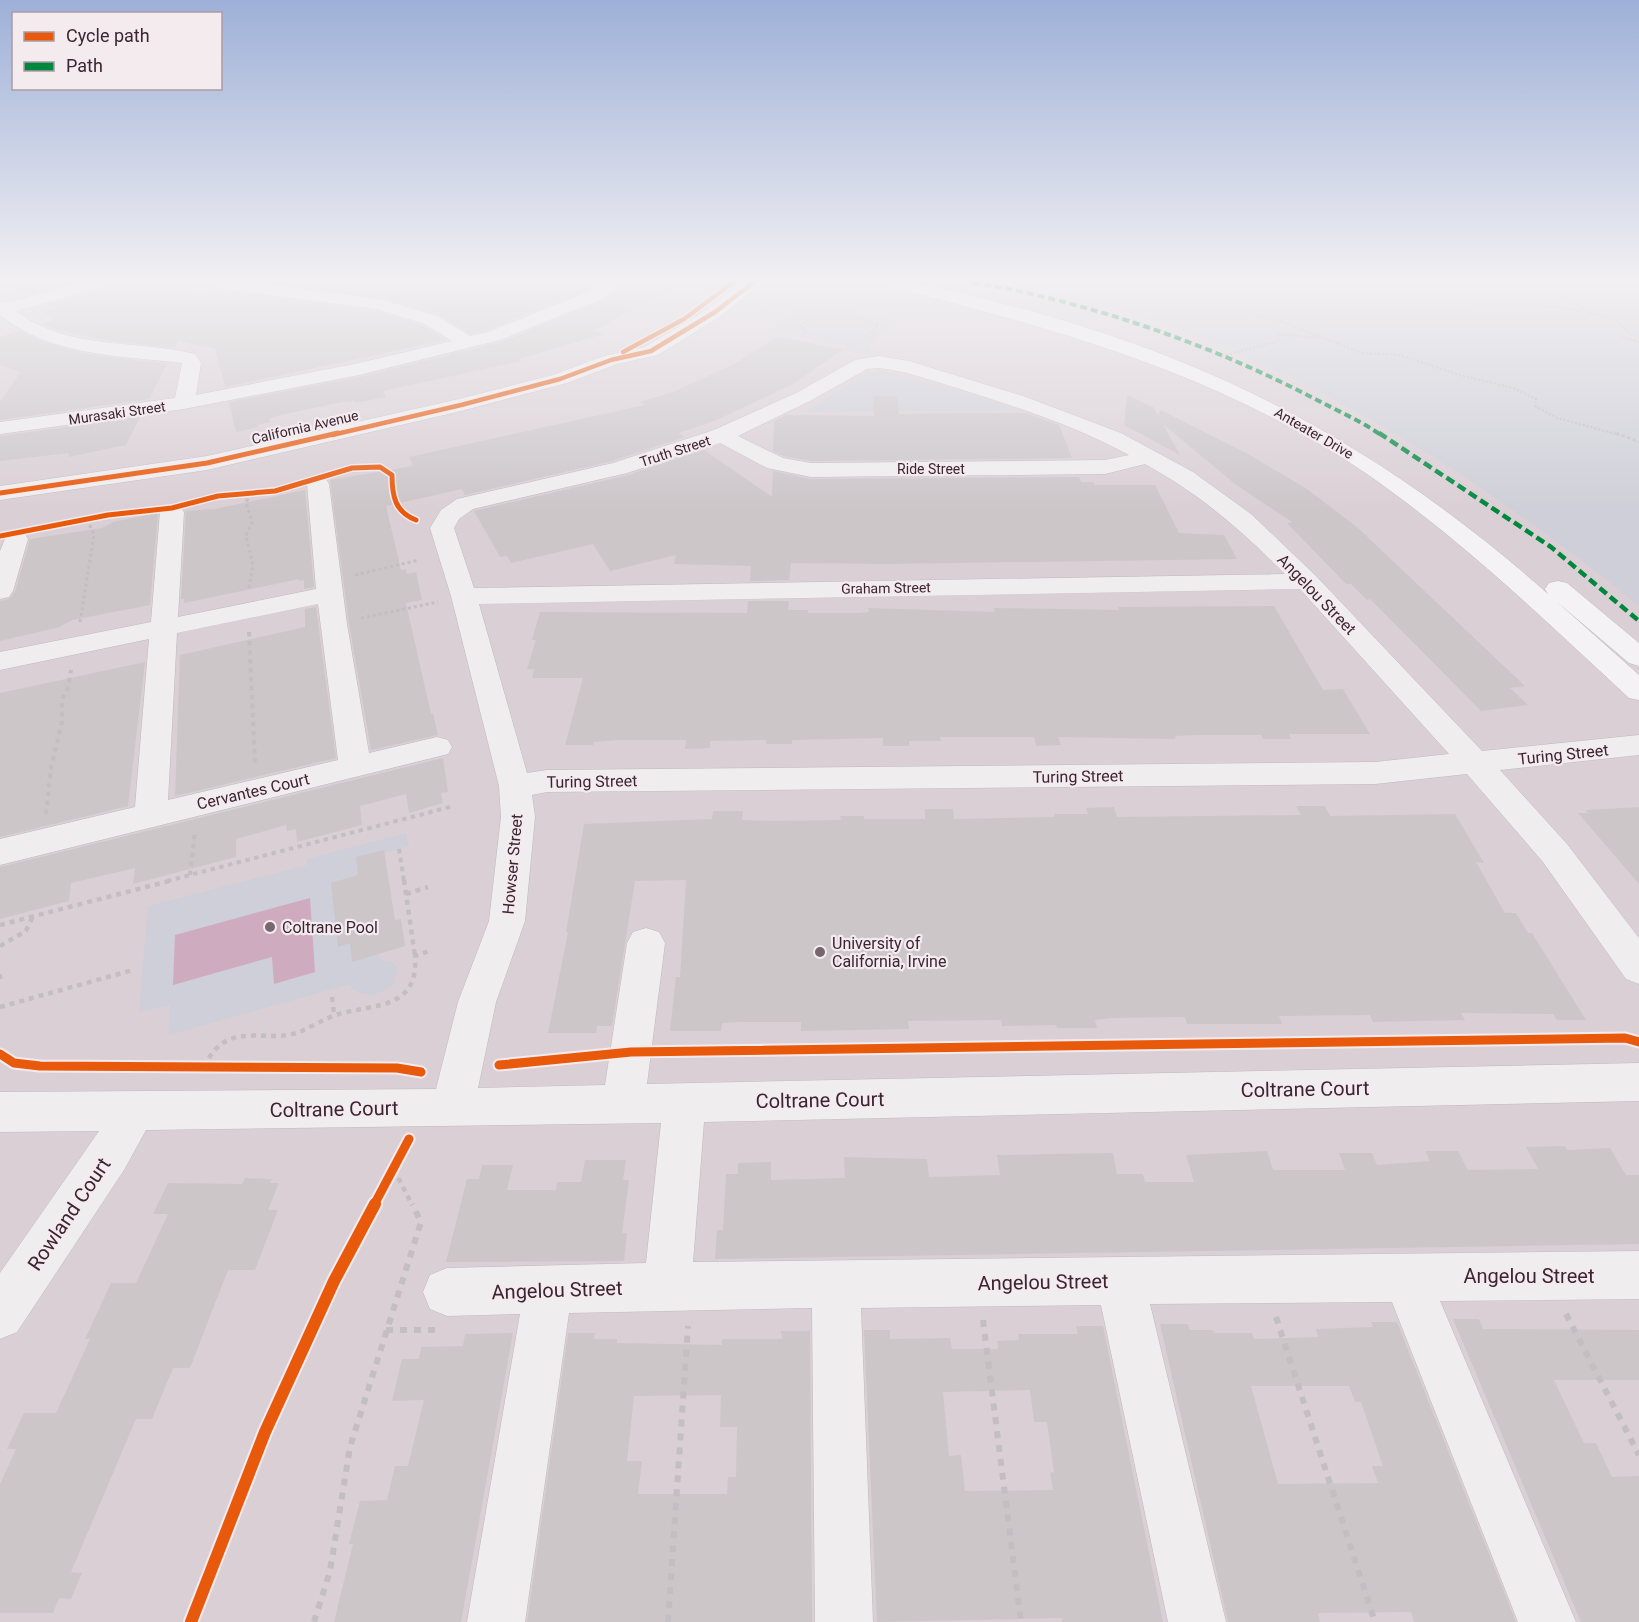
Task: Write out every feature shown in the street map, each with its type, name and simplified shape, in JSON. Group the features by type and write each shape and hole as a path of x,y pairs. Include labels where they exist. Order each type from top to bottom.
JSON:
{"main road":[{"name":"Anteater Drive","path":"1157,358 1211,380 1302,424 1379,472 1462,532 1639,691"},
{"name":"Anteater Drive","path":"1184,358 1247,383 1323,421 1447,499 1503,542 1639,657"}],"street":[{"path":"184,403 192,363 185,358"},
{"name":"Murasaki Street","path":"0,428 184,403 359,369 404,358"},
{"name":"California Avenue","path":"611,360 615,358"},
{"name":"California Avenue","path":"0,493 119,478 270,450 516,392 621,358"},
{"name":"Truth Street","path":"449,515 465,504 619,468 722,435 794,402 862,364 891,363"},
{"name":"Angelou Street","path":"891,363 1016,400 1113,438 1185,477 1243,519 1307,581 1476,764 1555,854 1639,968"},
{"name":"Ride Street","path":"722,435 778,466 811,470 1105,467 1131,462 1146,456"},
{"path":"318,484 333,624 355,766"},
{"path":"152,815 172,512"},
{"name":"Howser Street","path":"449,515 442,528 464,596 515,786 518,817 507,921 477,1002 452,1108"},
{"path":"0,591 16,539"},
{"name":"Graham Street","path":"464,596 1307,581"},
{"path":"0,661 249,611 329,587"},
{"name":"Turing Street","path":"515,786 547,781 1375,773 1639,745"},
{"name":"Cervantes Court","path":"0,852 437,747"},
{"path":"623,1104 646,943"},
{"name":"Coltrane Court","path":"0,1112 452,1108 1639,1082"},
{"path":"679,1286 684,1103"},
{"name":"Rowland Court","path":"0,1315 109,1155 134,1111"},
{"name":"Angelou Street","path":"447,1293 679,1286 1639,1275"},
{"path":"1406,1276 1547,1622"},
{"path":"1120,1281 1197,1622"},
{"path":"836,1286 844,1622"},
{"path":"496,1622 548,1290"}],"path":[{"path":"1408,358 1460,375 1513,388 1536,399 1535,406 1547,414 1606,429 1639,442"},
{"path":"250,492 246,503 252,522 246,536 246,544 253,565 249,611 257,790"},
{"path":"42,841 53,761 57,752 60,724 65,710 62,699 68,688 94,535 83,520 98,517"},
{"path":"329,587 419,560"},
{"path":"333,624 464,596"},
{"path":"190,875 195,804"},
{"path":"0,925 450,807"},
{"path":"203,1066 217,1046 232,1038 247,1035 273,1038 291,1035 334,1016 381,1007 408,990 416,977 415,956 399,849"},
{"path":"405,894 428,887"},
{"path":"0,946 26,931 33,916"},
{"path":"415,956 429,951"},
{"path":"0,1007 133,970"},
{"path":"0,974 0,984"},
{"path":"332,997 334,1016"},
{"path":"193,1066 215,1066"},
{"path":"389,1179 396,1166"},
{"path":"314,1622 330,1571 350,1447 421,1222 396,1166"},
{"path":"1546,1276 1639,1455"},
{"path":"1264,1279 1374,1622"},
{"path":"979,1283 1021,1622"},
{"path":"668,1622 679,1286"}],"shaded area":[{"name":"University of California, Irvine","path":"0,358 1639,358 1639,1622 0,1622"},
{"path":"1246,358 1639,358 1639,606 1497,499 1422,450 1344,405"},
{"path":"881,371 971,394 1017,410 805,412 867,374"},
{"name":"Coltrane Pool","path":"406,833 409,846 384,853 379,959 392,962 398,968 394,984 379,993 363,994 352,989 351,984 168,1035 170,1005 139,1012 148,906 307,865 307,859"},
{"name":"Coltrane Pool","path":"310,898 315,972 274,984 272,957 173,985 175,935"}],"building":[{"path":"0,358 116,358 167,364 149,399 0,420 0,401 21,372 0,365"},
{"path":"217,358 363,358 225,387"},
{"path":"438,358 523,358 519,359 522,361 383,391 386,397 355,403 354,401 342,402 280,415 269,419 270,422 258,425 259,427 236,432 229,402 360,377"},
{"path":"744,358 831,358 795,383 717,420 679,433 685,437 612,461 465,495 462,489 386,506 401,570 406,569 407,574 416,572 422,600 406,603 431,714 433,713 438,735 371,750 349,624 330,480 413,466 409,457 645,405 640,402 673,392"},
{"path":"1127,395 1153,407 1158,415 1161,410 1248,454 1307,489 1358,528 1525,686 1510,688 1528,705 1481,711 1370,599 1367,600 1351,584 1346,584 1287,523 1292,522 1235,484 1163,424 1180,455 1124,425"},
{"path":"873,396 897,396 899,414 1026,413 1059,425 1072,458 811,461 784,456 773,451 774,421 786,415 874,416"},
{"path":"140,417 126,445 68,457 69,453 0,461 0,436"},
{"path":"704,450 772,497 773,471 811,479 1079,477 1081,482 1093,482 1095,485 1155,485 1179,533 1224,535 1237,559 886,564 791,563 789,580 750,581 751,566 674,564 676,555 610,571 593,544 511,563 507,556 500,557 474,511 628,475"},
{"path":"305,490 314,587 304,589 304,580 299,581 299,579 184,603 184,599 181,599 186,511 215,509"},
{"path":"158,513 150,605 72,620 60,627 0,641 0,601 9,599 15,592 30,539 102,528 113,522"},
{"path":"748,601 789,601 788,610 808,610 808,613 859,613 869,612 868,608 995,612 994,608 1119,610 1118,607 1274,606 1323,690 1343,689 1370,734 1289,734 1291,739 1263,739 1261,735 1197,735 1176,736 1175,739 1058,737 1061,745 1036,746 1034,737 940,737 941,741 909,741 909,746 883,746 883,738 792,740 792,744 766,744 766,740 710,741 710,748 685,749 686,740 618,740 594,742 593,745 565,745 583,678 532,678 534,669 527,669 536,640 532,640 540,612 747,613"},
{"path":"316,607 336,758 175,796 180,655 305,627 305,609"},
{"path":"145,662 128,806 0,837 0,693"},
{"path":"443,758 448,792 441,793 443,803 409,813 406,794 360,806 362,825 297,842 296,829 287,831 286,825 236,839 236,857 133,884 135,868 71,883 69,901 0,919 0,867"},
{"path":"1296,806 1325,806 1330,816 1455,814 1484,863 1476,862 1505,913 1516,913 1528,933 1532,933 1586,1020 1557,1020 1553,1014 1461,1013 1465,1020 1373,1022 1370,1015 1279,1016 1282,1024 1187,1024 1185,1017 1112,1018 1095,1020 1097,1028 1057,1028 1056,1025 1002,1026 1001,1020 908,1021 909,1029 801,1031 801,1022 739,1022 722,1023 721,1031 670,1031 676,977 680,977 686,880 635,881 612,1026 597,1026 596,1033 548,1033 568,932 566,932 584,824 712,819 713,811 743,811 742,820 768,821 841,820 840,816 864,816 864,819 925,819 925,809 953,809 954,819 1055,817 1054,814 1088,814 1086,808 1114,807 1117,817 1301,815"},
{"path":"1639,807 1639,884 1578,813 1588,813 1586,810"},
{"path":"384,850 395,920 401,919 405,946 352,962 350,943 338,947 331,883 358,875 356,857"},
{"path":"1565,1146 1567,1150 1610,1148 1626,1175 1639,1175 1639,1244 715,1259 717,1230 723,1230 726,1174 738,1174 738,1163 771,1162 771,1180 845,1178 844,1157 927,1159 929,1177 1000,1175 997,1155 1113,1153 1117,1174 1143,1174 1145,1182 1194,1182 1186,1155 1267,1151 1273,1170 1345,1170 1339,1153 1372,1153 1377,1165 1430,1161 1425,1151 1458,1151 1468,1170 1538,1169 1526,1147"},
{"path":"585,1160 626,1160 623,1180 629,1180 622,1233 627,1233 624,1261 446,1262 467,1179 479,1179 482,1165 513,1165 507,1190 556,1190 557,1182 581,1182"},
{"path":"245,1178 272,1179 270,1183 279,1183 268,1210 278,1210 255,1270 228,1270 190,1368 173,1368 152,1419 136,1419 71,1572 82,1573 71,1599 59,1598 53,1613 0,1613 0,1484 16,1449 7,1449 24,1413 56,1413 90,1339 85,1339 111,1283 136,1283 168,1214 153,1214 168,1183 242,1184"},
{"path":"1453,1319 1479,1319 1483,1329 1639,1330 1639,1380 1554,1380 1584,1443 1596,1443 1612,1477 1639,1476 1639,1622 1581,1622"},
{"path":"1371,1322 1397,1322 1516,1622 1414,1622 1411,1612 1318,1613 1320,1622 1228,1622 1160,1324 1188,1324 1190,1330 1213,1330 1214,1333 1252,1333 1254,1339 1318,1337 1316,1329 1373,1327","holes":["1251,1386 1349,1386 1355,1402 1361,1402 1383,1466 1372,1466 1378,1483 1278,1484"]},
{"path":"1076,1326 1103,1326 1163,1622 1062,1622 1062,1618 877,1622 864,1330 890,1330 890,1339 950,1338 952,1349 998,1349 997,1341 1019,1340 1018,1334 1078,1334","holes":["1030,1390 1034,1422 1047,1422 1054,1472 1050,1473 1053,1490 965,1491 961,1455 949,1456 943,1392"]},
{"path":"781,1331 810,1331 812,1622 527,1622 568,1333 595,1333 594,1339 617,1339 617,1343 722,1345 722,1339 782,1339","holes":["721,1395 720,1427 737,1427 736,1477 728,1477 727,1494 638,1494 642,1461 627,1461 634,1396"]},
{"path":"513,1333 461,1622 334,1622 353,1544 349,1544 360,1501 387,1500 395,1466 408,1466 424,1400 392,1401 402,1359 419,1359 421,1347 463,1346 465,1334"}],"marked path":[{"path":"1228,358 1269,375 1374,430 1551,547 1639,621"}],"cycle path":[{"path":"0,493 207,463 461,405 560,379 621,358"},
{"path":"0,536 108,515 172,508 218,496 275,491 352,468 380,467 392,475 395,503 403,513 416,520"},
{"path":"499,1065 631,1052 1625,1038 1639,1042"},
{"path":"0,1054 14,1063 40,1066 397,1068 421,1072"},
{"path":"191,1622 265,1432 334,1281 409,1139"}],"place":[{"name":"Coltrane Pool","path":"270,927"},
{"name":"University of California, Irvine","path":"820,952"}]}
